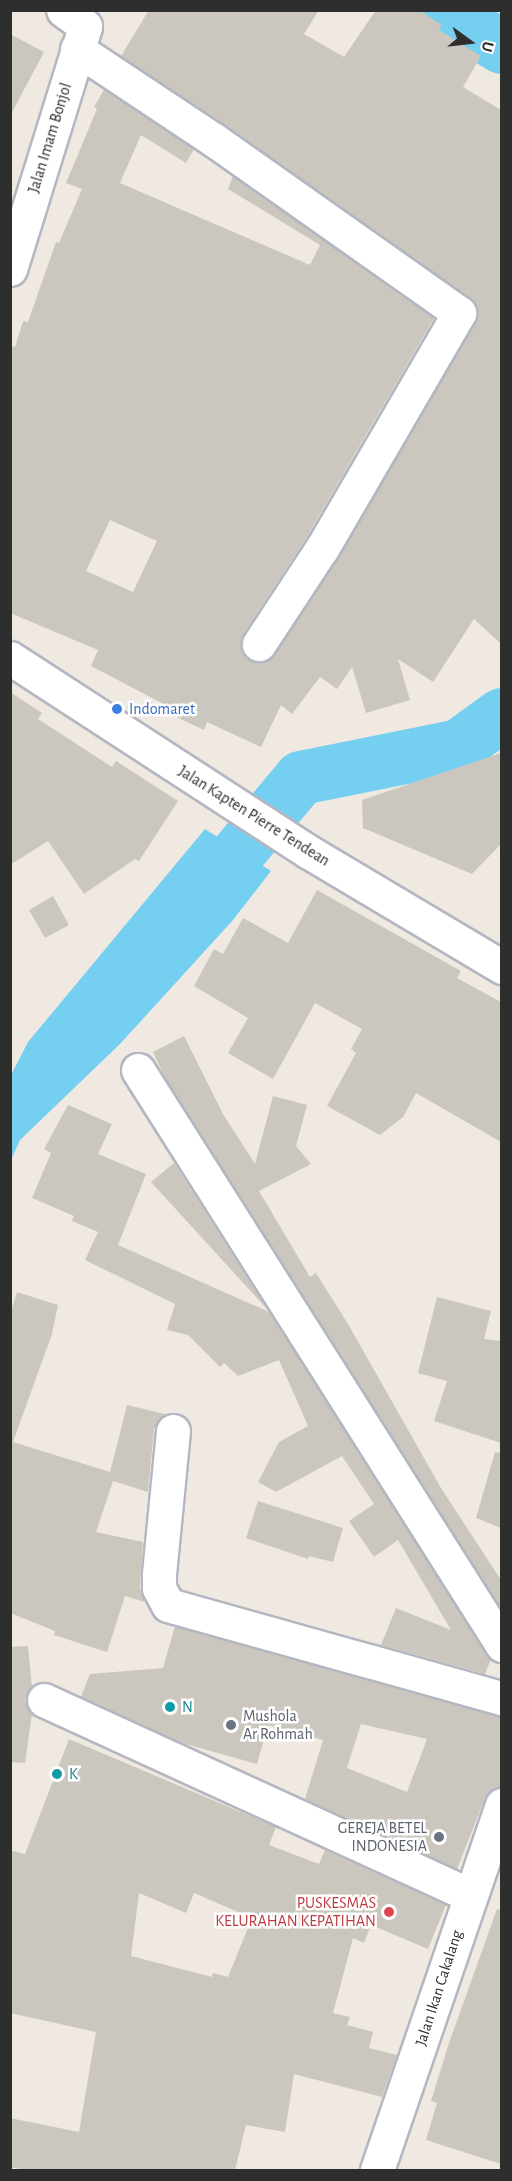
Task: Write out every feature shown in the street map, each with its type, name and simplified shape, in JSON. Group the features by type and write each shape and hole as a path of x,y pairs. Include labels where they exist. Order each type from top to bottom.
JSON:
{"street":[{"name":"Jalan Imam Bonjol","path":"10,268 80,24"},
{"path":"80,24 214,140 459,313 322,548 259,644"},
{"name":"Jalan Kapten Pierre Tendean","path":"10,658 309,852 501,967"},
{"path":"138,1070 501,1645"},
{"path":"173,1431 159,1574 159,1588 168,1605 501,1698"},
{"path":"44,1700 469,1895"},
{"name":"Jalan Ikan Cakalang","path":"377,2170 501,1805"}],"water":[{"path":"205,829 271,871 233,920 120,1044 20,1140 11,1160 11,1075 28,1042"}],"building":[{"path":"149,10 319,10 304,34 344,57 376,10 419,10 442,25 439,30 481,56 463,87 501,110 501,644 474,619 433,682 398,659 410,700 366,713 352,667 337,689 320,677 292,714 281,705 261,747 207,722 204,730 170,714 173,709 91,666 98,650 10,613 10,346 15,347 23,321 28,322 56,242 59,243 82,189 66,183 97,109 94,107 104,90 194,149 186,163 141,135 120,183 310,265 320,245 228,189 233,176 434,318 306,538 243,634 242,652 249,660 267,661 275,654 338,557 478,313 470,298 121,56","holes":["110,520 157,541 133,592 86,571"]},
{"path":"10,34 44,52 10,116"},
{"path":"10,692 42,713 38,719 112,767 116,761 178,801 139,861 135,859 84,894 48,841 10,865"},
{"path":"501,753 501,844 472,874 363,828 362,800"},
{"path":"317,890 461,971 457,978 501,1002 501,1142 416,1093 403,1117 380,1135 327,1106 356,1053 351,1049 362,1029 315,1003 273,1079 228,1053 248,1018 194,986 214,949 223,954 243,918 288,943"},
{"path":"53,896 69,925 45,938 29,910"},
{"path":"184,1036 223,1114 255,1164 273,1096 307,1105 296,1146 311,1164 259,1191 310,1277 316,1273 348,1324 441,1488 501,1580 501,1609 166,1080 153,1052"},
{"path":"68,1105 112,1124 98,1154 146,1174 118,1245 269,1312 491,1659 485,1674 381,1645 396,1608 451,1630 398,1540 374,1557 349,1521 374,1504 342,1456 276,1492 258,1482 279,1442 308,1426 279,1360 238,1376 224,1363 220,1367 188,1335 167,1330 175,1304 85,1260 98,1232 72,1221 74,1216 32,1198 51,1153 44,1149"},
{"path":"174,1163 267,1309 151,1182"},
{"path":"17,1292 58,1305 52,1334 13,1442 110,1472 127,1405 165,1414 154,1429 148,1492 113,1481 96,1532 143,1542 140,1588 145,1602 125,1596 107,1652 54,1635 55,1631 10,1613 10,1315"},
{"path":"437,1297 491,1311 484,1339 501,1341 501,1443 434,1421 447,1381 418,1373"},
{"path":"495,1452 501,1453 501,1528 476,1518"},
{"path":"258,1501 343,1528 333,1562 309,1556 308,1559 246,1538"},
{"path":"175,1626 501,1716 501,1787 490,1791 485,1798 457,1869 305,1799 323,1740 268,1725 257,1764 182,1743 81,1697 90,1674 163,1668","holes":["361,1724 427,1739 407,1792 347,1768"]},
{"path":"28,1646 32,1687 25,1701 32,1714 25,1763 10,1762 10,1647"},
{"path":"69,1739 276,1827 269,1845 319,1864 325,1850 446,1905 428,1949 371,1925 364,1943 353,1938 333,2013 350,2017 347,2025 373,2032 369,2048 397,2055 382,2097 294,2074 285,2132 246,2125 235,2170 25,2170 10,2167 10,2118 79,2132 96,2032 10,2013 10,1850 25,1854","holes":["139,1893 186,1913 194,1893 252,1918 228,1977 213,1973 212,1977 131,1956"]},
{"path":"497,1909 501,1910 501,2164 426,2140 437,2103 431,2101 449,2043"}],"waterway":[{"path":"442,10 502,47"},
{"path":"193,907 301,778 459,746 502,715"}],"place":[{"name":"Indomaret","path":"117,709"},
{"name":"N","path":"170,1707"},
{"name":"Mushola Ar Rohmah","path":"231,1725"},
{"name":"K","path":"57,1774"},
{"name":"GEREJA BETEL INDONESIA","path":"439,1837"},
{"name":"PUSKESMAS KELURAHAN KEPATIHAN","path":"389,1912"}]}
